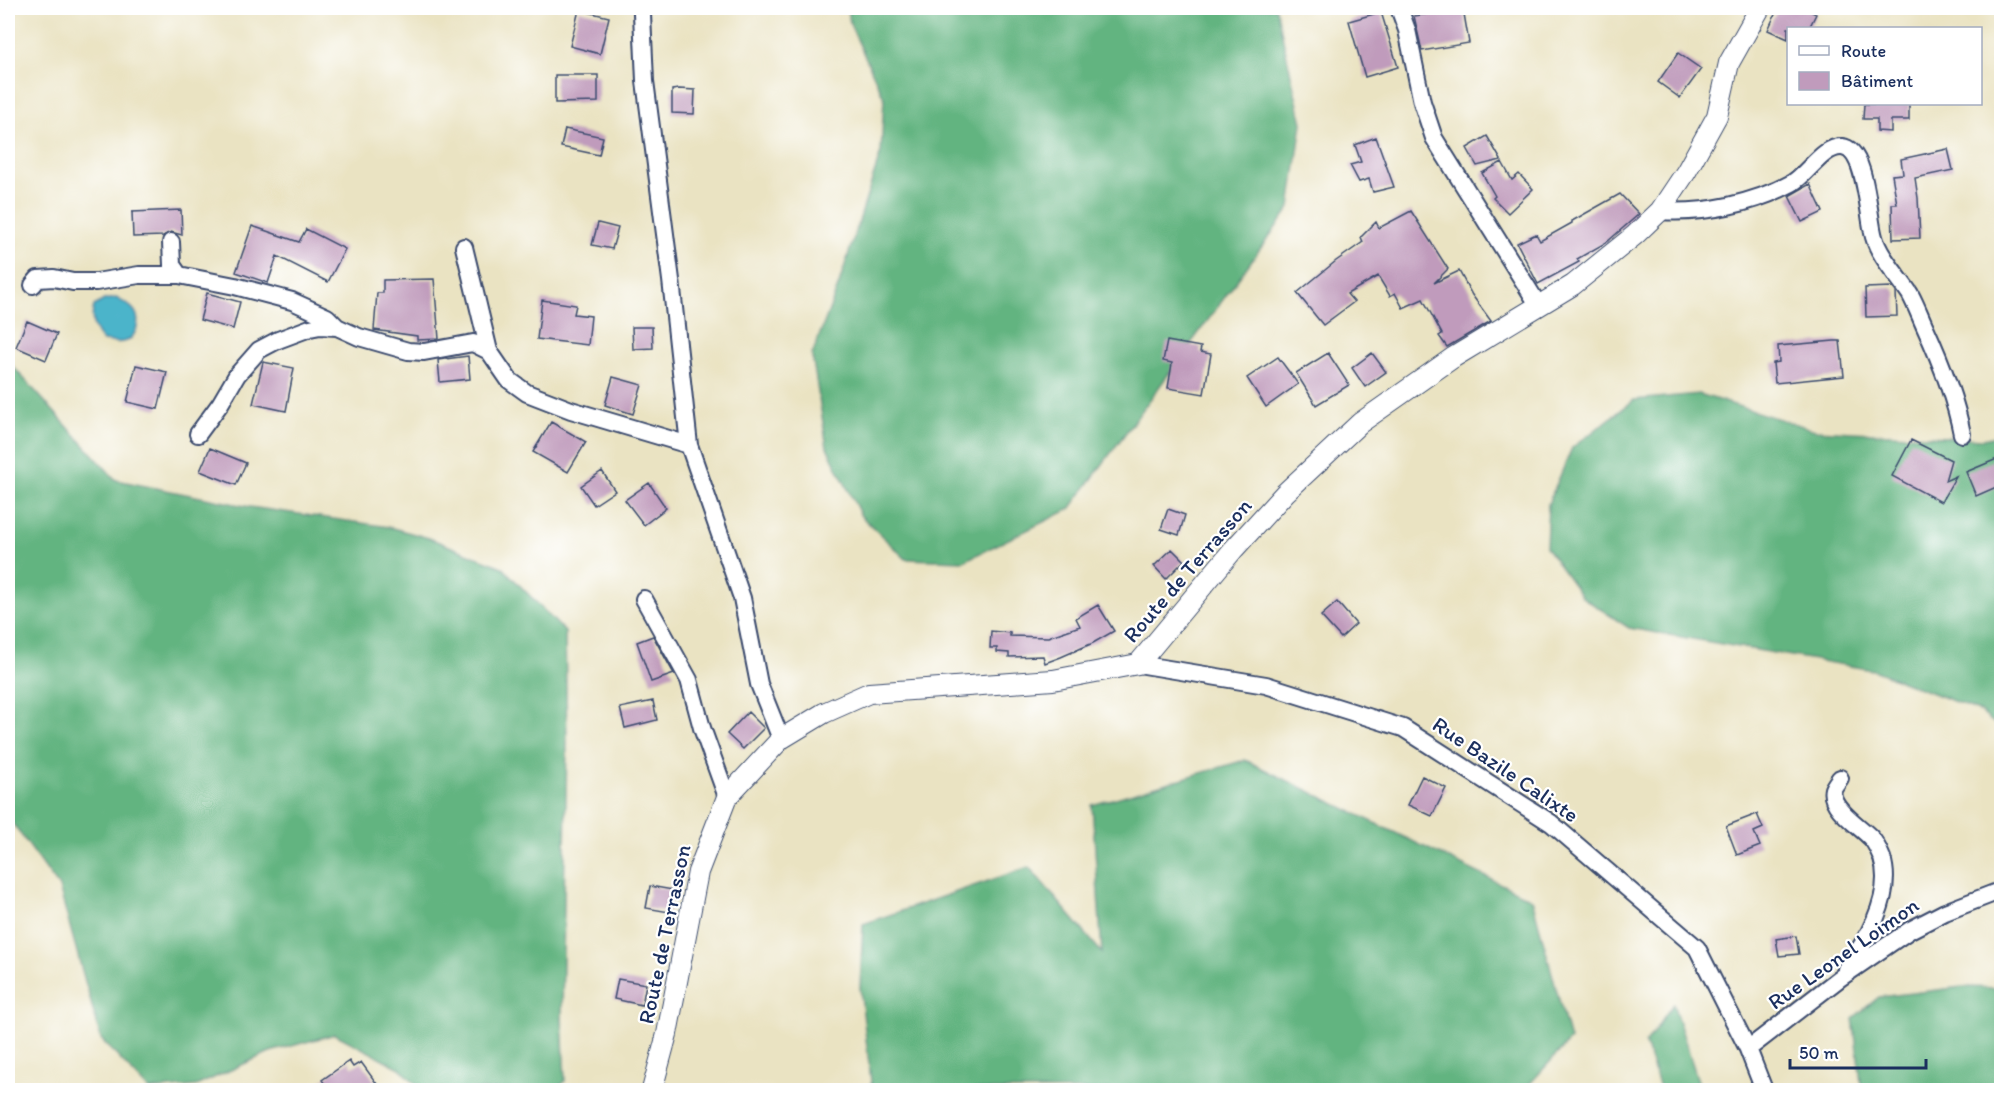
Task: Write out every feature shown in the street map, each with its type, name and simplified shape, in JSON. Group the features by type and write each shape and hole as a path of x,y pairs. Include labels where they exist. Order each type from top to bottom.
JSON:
{"street":[{"path":"644,8 642,14 645,81 671,280 689,445 742,598 759,684 781,739"},
{"path":"1399,8 1407,30 1422,102 1434,138 1539,306"},
{"name":"Route de Terrasson","path":"652,1090 667,1034 698,872 727,797 781,739 824,713 869,693 1053,680 1138,664 1270,509 1360,423 1454,357 1573,285 1635,235 1660,211 1717,116 1730,63 1760,8"},
{"path":"1660,211 1686,213 1772,193 1795,182 1828,151 1845,147 1854,154 1860,166 1874,239 1911,296 1938,356 1957,409 1962,434"},
{"path":"171,242 172,265 179,275"},
{"path":"464,247 489,351 508,380 527,393 571,410 689,445"},
{"path":"33,285 38,279 54,278 73,282 96,282 139,275 179,275 236,286 292,301 327,316 338,327 358,338 408,351 424,352 473,344 489,351"},
{"path":"198,434 220,404 237,375 259,350 310,328 338,327"},
{"path":"644,599 689,680 702,728 727,797"},
{"name":"Rue Bazile Calixte","path":"1138,664 1266,685 1403,728 1551,823 1697,948 1748,1049 1764,1090"},
{"path":"1840,777 1832,790 1833,798 1849,819 1873,840 1882,859 1884,872 1882,894 1872,925 1857,954 1840,978"},
{"name":"Rue Leonel Loimon","path":"1748,1049 1840,978 1927,920 2001,890"}],"green space":[{"path":"848,8 1276,8 1302,123 1290,208 1070,509 964,561 906,559 861,516 827,447 812,355 839,284 881,152 884,98 850,24"},
{"path":"8,361 116,480 250,507 389,527 429,538 502,567 565,632 567,742 562,1016 565,1081 556,1090 422,1090 400,1068 335,1034 270,1052 196,1086 149,1090 101,1039 59,887 8,817"},
{"path":"1699,394 1815,430 1983,439 2001,435 2001,729 1979,711 1873,670 1629,628 1582,597 1546,547 1548,504 1572,448 1634,400"},
{"path":"1245,760 1532,899 1570,1040 1524,1090 872,1090 860,987 863,924 1029,867 1102,953 1092,805"},
{"path":"1962,987 2001,988 2001,1090 1862,1090 1853,1018 1879,997"},
{"path":"1673,1004 1701,1090 1661,1090 1645,1044"}],"water":[{"path":"116,298 129,305 138,321 131,338 118,343 103,341 93,325 92,316 94,306 104,300"}],"building":[{"path":"1427,8 1463,8 1469,43 1422,51 1414,16 1428,14"},
{"path":"1778,8 1804,8 1816,14 1810,27 1787,27 1787,39 1768,30"},
{"path":"579,10 609,17 600,54 570,46"},
{"path":"1381,12 1398,67 1365,77 1349,21"},
{"path":"1678,53 1701,69 1680,98 1658,82"},
{"path":"555,75 598,75 598,102 555,103"},
{"path":"672,90 695,90 694,114 672,113"},
{"path":"1864,105 1909,105 1909,120 1891,120 1891,132 1877,131 1877,119 1863,119"},
{"path":"565,129 603,137 599,155 561,147"},
{"path":"1487,136 1501,160 1477,166 1467,148"},
{"path":"1376,137 1394,187 1373,192 1369,179 1359,182 1350,165 1361,162 1355,145"},
{"path":"1948,149 1953,170 1915,178 1920,238 1893,239 1892,204 1897,204 1892,175 1903,174 1901,159"},
{"path":"1502,162 1512,180 1519,174 1533,189 1508,213 1493,198 1495,196 1482,173"},
{"path":"1810,184 1823,212 1802,222 1789,196"},
{"path":"1620,194 1639,214 1607,242 1577,259 1579,262 1538,284 1517,243 1536,234 1540,241"},
{"path":"181,210 182,235 171,232 163,236 133,237 132,212"},
{"path":"1411,211 1448,269 1434,283 1459,271 1472,295 1491,321 1447,347 1439,336 1442,334 1423,299 1403,308 1395,293 1390,296 1378,276 1347,294 1354,302 1323,325 1297,293 1363,242 1361,237 1376,222 1379,228"},
{"path":"598,223 618,228 612,249 592,245"},
{"path":"252,226 299,242 306,229 345,249 328,282 277,256 268,283 236,272"},
{"path":"434,279 439,339 417,340 417,336 374,330 377,293 383,293 383,280"},
{"path":"1892,287 1896,292 1897,316 1866,317 1865,288"},
{"path":"207,293 240,302 233,329 200,320"},
{"path":"542,300 576,305 574,314 591,316 588,345 537,339"},
{"path":"27,321 57,334 46,360 16,347"},
{"path":"632,327 652,327 653,348 633,349"},
{"path":"1167,341 1201,347 1200,352 1211,354 1204,394 1168,388 1172,363 1163,361"},
{"path":"1840,341 1844,376 1775,383 1773,363 1779,362 1778,346"},
{"path":"1328,353 1349,385 1316,405 1296,373"},
{"path":"1372,353 1386,372 1365,387 1352,368"},
{"path":"468,356 470,379 440,382 438,360"},
{"path":"1278,357 1298,384 1266,407 1247,378"},
{"path":"263,362 294,368 286,411 253,404"},
{"path":"136,365 167,372 158,409 127,402"},
{"path":"613,377 642,385 633,414 605,405"},
{"path":"551,422 586,442 568,472 533,452"},
{"path":"1911,440 1951,460 1945,481 1956,476 1941,502 1892,476"},
{"path":"210,448 246,463 236,485 200,471"},
{"path":"1997,459 2001,470 2001,485 1976,496 1966,472"},
{"path":"602,471 615,491 594,505 581,486"},
{"path":"649,483 666,508 644,525 625,500"},
{"path":"1168,509 1185,515 1179,535 1161,529"},
{"path":"1172,549 1184,561 1166,579 1154,566"},
{"path":"1337,602 1356,624 1341,638 1321,616"},
{"path":"1098,605 1114,631 1061,657 1045,663 1043,656 1009,657 1009,653 997,652 997,648 990,648 991,631 1010,633 1010,636 1048,637 1080,626 1076,618"},
{"path":"653,636 674,674 651,682 637,642"},
{"path":"653,701 657,720 625,728 620,708"},
{"path":"748,712 764,728 743,749 727,734"},
{"path":"1422,776 1446,788 1432,816 1408,805"},
{"path":"1757,814 1763,828 1754,832 1760,846 1737,855 1726,826"},
{"path":"650,886 673,890 669,912 646,908"},
{"path":"1796,936 1799,954 1779,956 1776,939"},
{"path":"618,979 646,984 642,1005 614,999"},
{"path":"349,1061 353,1067 361,1062 377,1084 368,1090 329,1090 322,1080"}]}
